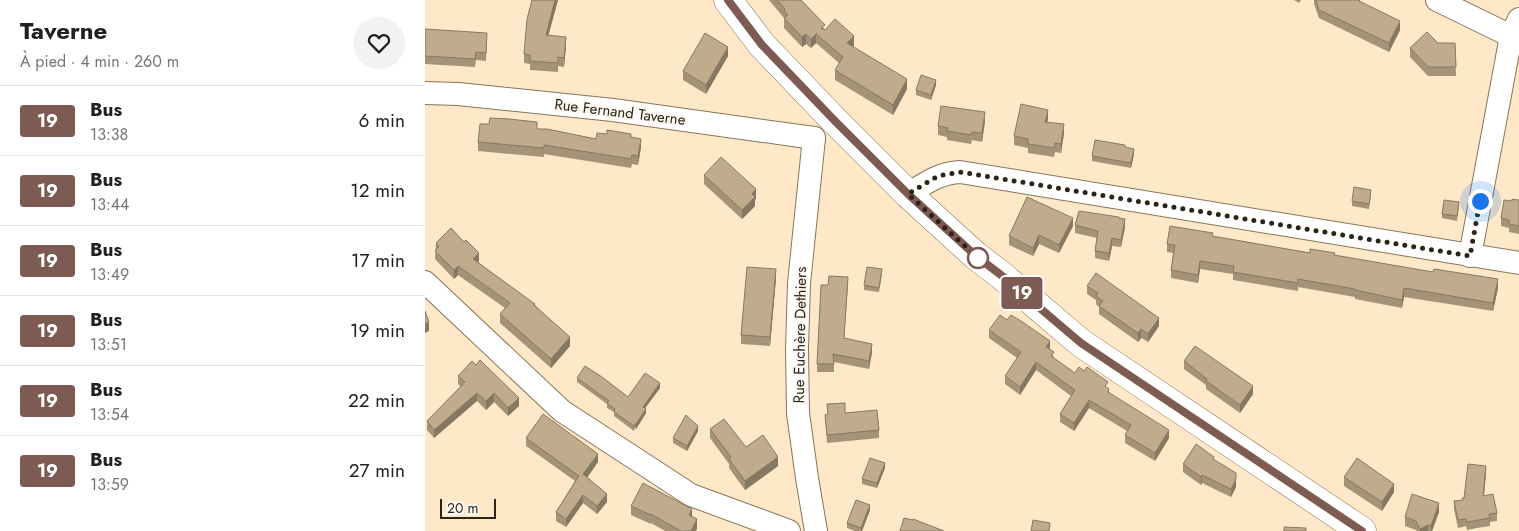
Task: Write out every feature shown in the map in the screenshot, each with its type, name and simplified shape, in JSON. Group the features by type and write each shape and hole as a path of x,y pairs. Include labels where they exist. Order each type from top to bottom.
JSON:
{"street":[{"path":"728,0 762,45 835,121 908,194 976,256 1081,343 1362,531"},
{"path":"1437,0 1515,28 1470,256"},
{"name":"Rue Fernand Taverne","path":"425,93 458,94 613,110 814,138"},
{"path":"814,138 835,121"},
{"name":"Rue Euchère Dethiers","path":"814,138 799,283 797,349 798,413 816,531"},
{"path":"908,194 938,176 960,172 1519,263"},
{"path":"425,282 562,411 691,495 789,531"}],"building":[{"path":"532,0 555,0 546,35 566,37 564,58 558,57 558,63 530,61 530,55 524,54 527,19"},
{"path":"777,0 801,0 825,25 821,28 825,30 835,19 854,36 847,43 907,79 893,105 835,70 843,57 816,34 811,39 806,34 802,37 784,18 788,15"},
{"path":"1316,0 1360,0 1400,21 1389,43 1319,10"},
{"path":"425,29 487,33 486,53 476,52 475,59 425,56"},
{"path":"1427,32 1438,43 1455,43 1456,67 1428,67 1410,48"},
{"path":"705,33 728,47 706,85 683,71"},
{"path":"921,75 936,80 931,95 916,90"},
{"path":"1021,104 1048,110 1045,122 1064,124 1061,144 1055,143 1054,148 1028,144 1028,139 1014,136"},
{"path":"941,106 985,112 982,133 972,132 971,135 947,131 948,128 938,126"},
{"path":"490,118 537,122 537,129 547,129 596,139 597,133 607,134 607,130 631,134 631,137 641,139 638,156 632,155 631,159 544,145 544,148 478,142 480,124 489,124"},
{"path":"1095,140 1125,145 1125,147 1134,149 1131,163 1092,156"},
{"path":"721,157 756,189 752,194 755,197 742,210 704,175"},
{"path":"1354,187 1371,190 1369,204 1352,201"},
{"path":"1027,197 1073,218 1059,245 1039,235 1033,248 1009,236"},
{"path":"1512,199 1519,200 1519,226 1509,224 1509,220 1501,218 1504,200 1512,201"},
{"path":"1444,200 1459,202 1457,216 1442,214"},
{"path":"1079,211 1125,219 1121,240 1112,238 1109,253 1095,251 1098,231 1075,225"},
{"path":"1170,226 1213,233 1212,236 1310,253 1310,249 1433,272 1434,269 1498,279 1493,303 1404,288 1402,300 1298,279 1298,283 1233,272 1234,266 1200,261 1198,275 1171,270 1175,245 1167,244"},
{"path":"451,228 464,242 466,240 479,253 473,259 535,304 570,337 551,359 500,314 510,303 458,266 454,270 435,251 439,246 436,243"},
{"path":"747,267 776,269 770,337 741,335"},
{"path":"867,267 882,269 879,288 864,285"},
{"path":"1096,273 1159,318 1148,334 1141,329 1138,333 1099,306 1103,301 1096,296 1098,293 1087,286"},
{"path":"829,276 848,277 844,338 872,344 869,361 833,354 834,364 817,364 821,285 828,285"},
{"path":"425,311 429,322 425,324"},
{"path":"1000,315 1007,320 1011,315 1021,321 1050,341 1046,347 1054,352 1051,356 1075,373 1079,367 1084,371 1087,367 1108,382 1105,386 1109,389 1108,392 1169,430 1155,453 1125,435 1131,425 1089,400 1074,423 1060,414 1075,390 1036,362 1020,387 1005,376 1021,352 989,330"},
{"path":"1195,346 1253,386 1240,405 1206,381 1207,379 1184,361"},
{"path":"480,360 519,398 508,408 494,393 486,401 477,393 434,430 427,421 465,382 458,376 472,361 476,365"},
{"path":"585,366 628,397 645,373 660,383 643,407 646,409 634,426 614,412 615,409 607,403 609,401 577,378"},
{"path":"845,403 845,413 877,410 879,430 827,435 825,415 828,414 827,404"},
{"path":"543,414 598,454 583,474 607,494 597,506 583,495 566,519 556,512 579,476 526,438"},
{"path":"686,415 698,426 687,446 673,438"},
{"path":"724,419 746,447 763,435 778,457 745,481 729,459 731,457 710,429"},
{"path":"1196,444 1214,457 1213,459 1236,473 1236,479 1231,489 1202,475 1201,477 1183,464"},
{"path":"870,458 885,463 877,483 862,479"},
{"path":"1357,458 1394,484 1382,502 1344,477"},
{"path":"1468,464 1486,466 1483,496 1493,494 1497,513 1489,514 1490,518 1467,522 1466,519 1458,520 1454,501 1463,500 1462,498 1464,498"},
{"path":"643,483 692,509 689,515 697,519 691,531 681,531 651,514 631,506"},
{"path":"1412,494 1439,503 1431,526 1428,525 1420,529 1416,521 1405,517"},
{"path":"856,500 870,505 861,528 847,523"},
{"path":"904,518 913,519 944,531 900,531"},
{"path":"1033,520 1050,523 1049,531 1031,531"},
{"path":"1284,527 1306,528 1306,531 1284,531"}],"bus line":[{"name":"19","path":"728,0 762,45 835,121 908,194 976,256 1081,343 1362,531"}],"route":[{"path":"978,258 908,194 938,176 960,172 1470,256 1480,201"}]}
